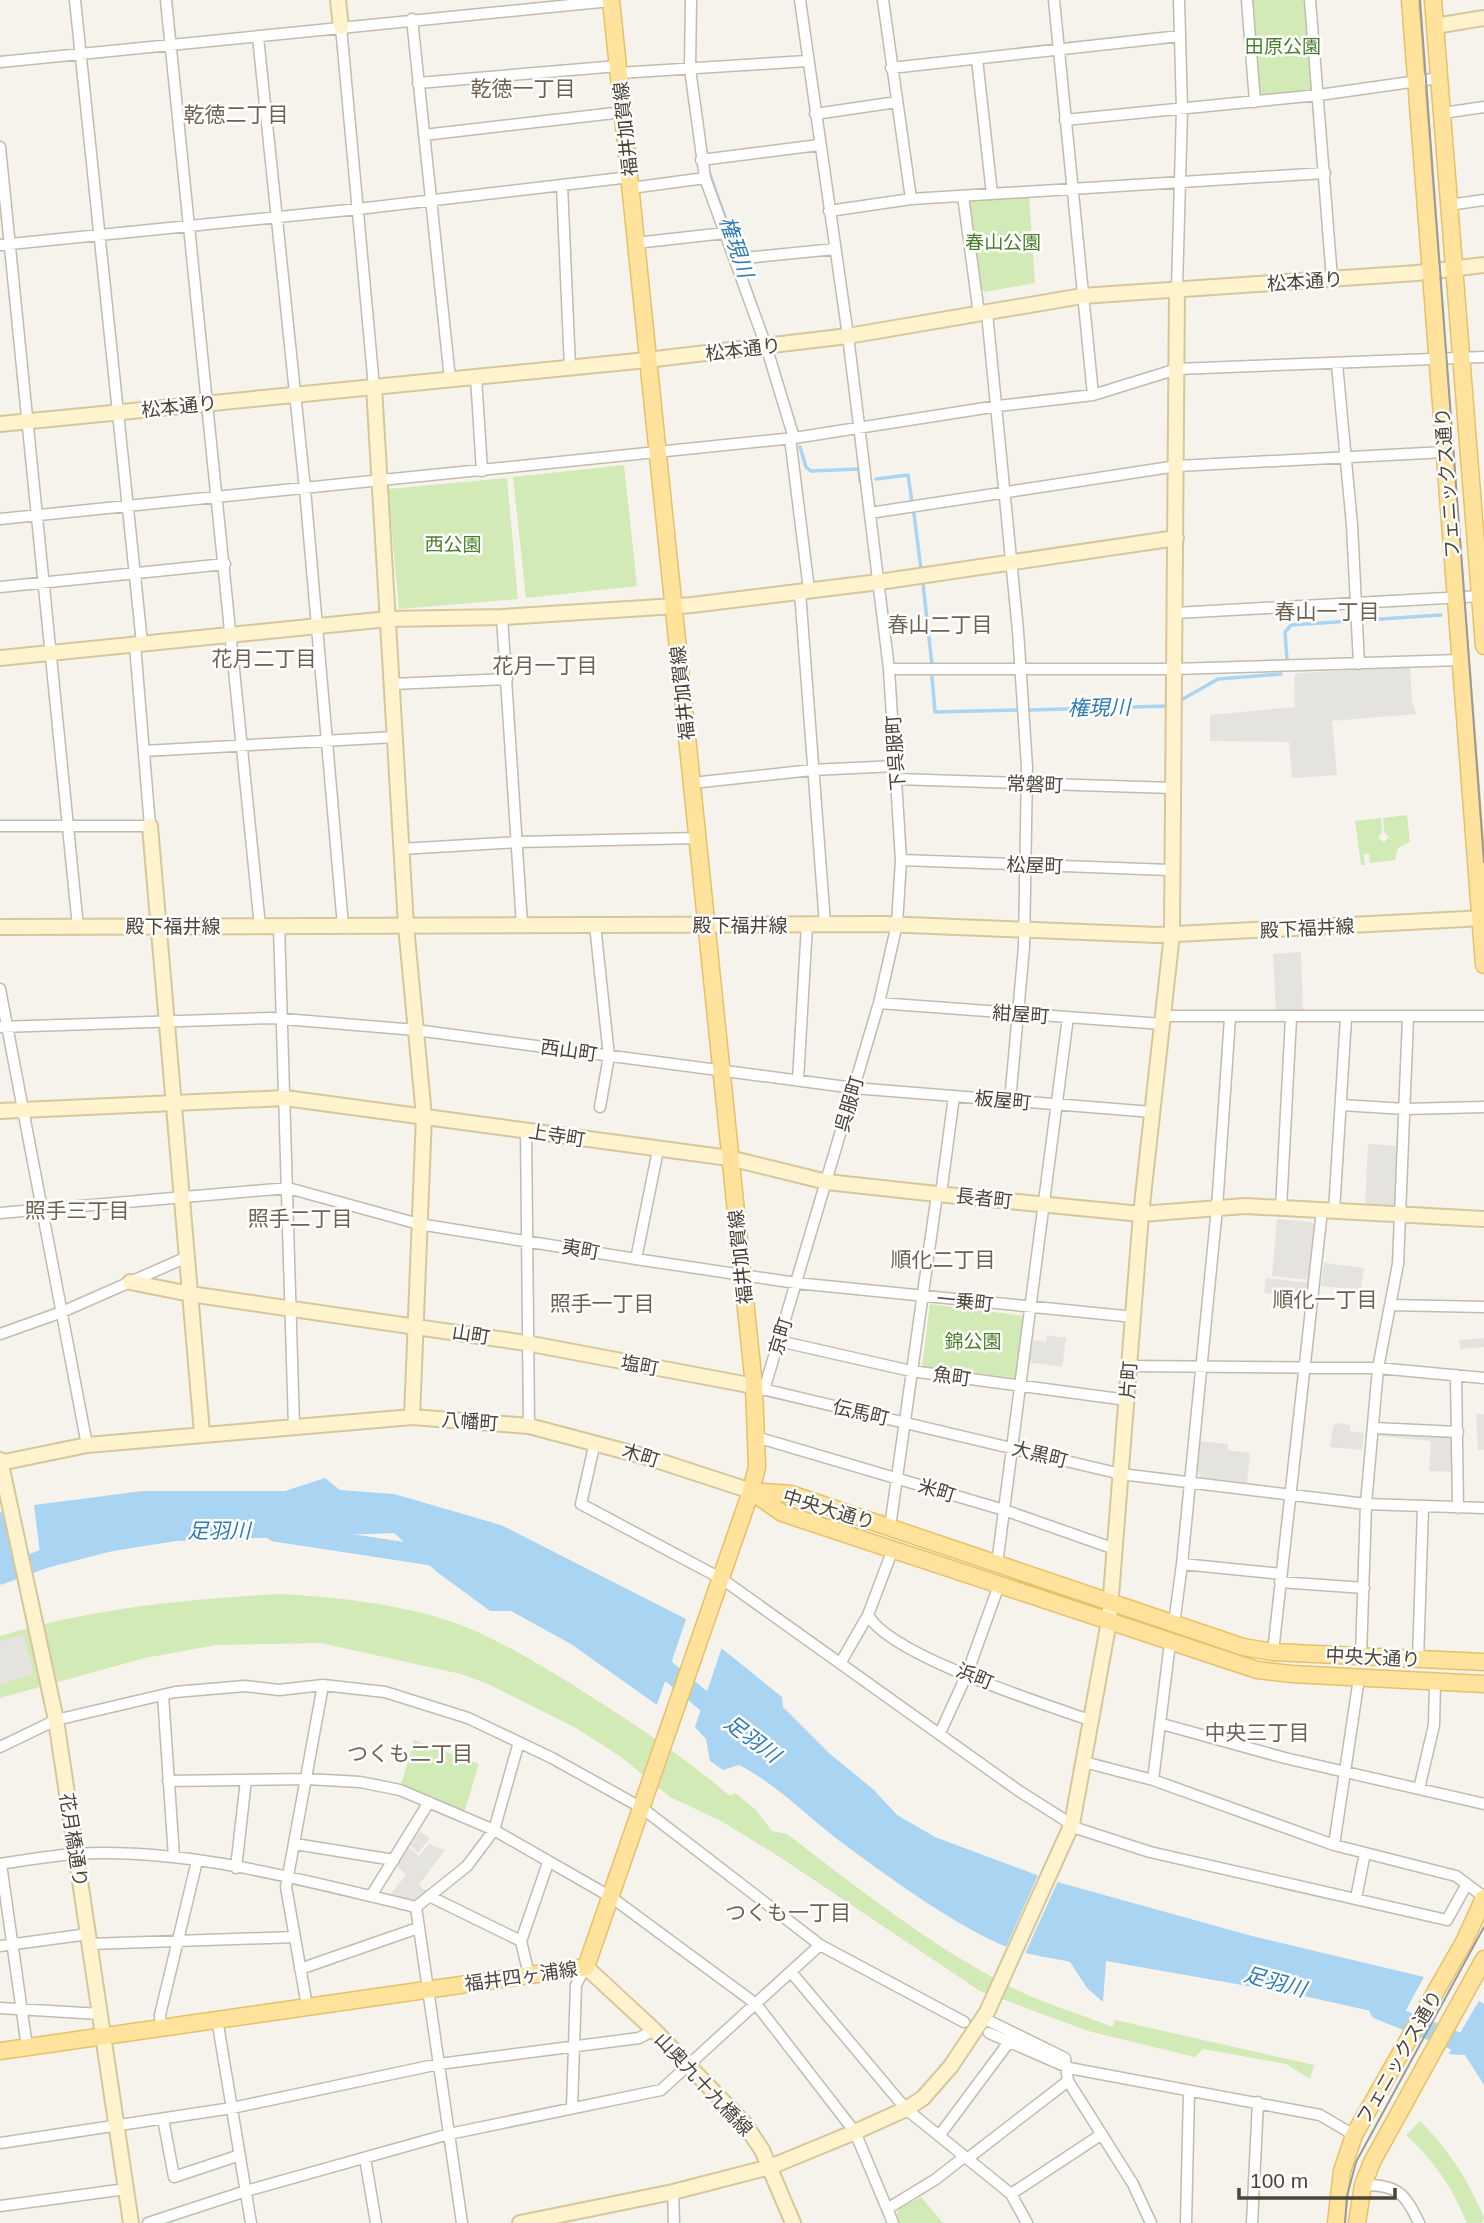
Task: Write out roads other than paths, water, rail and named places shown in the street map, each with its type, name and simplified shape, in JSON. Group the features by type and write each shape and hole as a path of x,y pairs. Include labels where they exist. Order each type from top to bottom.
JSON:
{"main road":[{"name":"福井加賀線","path":"616,0 618,69 729,1158 759,1388"},
{"name":"フェニックス通り","path":"1410,0 1484,965"},
{"name":"フェニックス通り","path":"1433,0 1461,359 1476,463 1484,646"},
{"name":"京町","path":"751,1491 757,1467 759,1388"},
{"name":"中央大通り","path":"751,1491 787,1493 1233,1644 1273,1652 1484,1662"},
{"name":"中央大通り","path":"751,1491 782,1513 1170,1643 1266,1671 1484,1684"},
{"name":"福井四ヶ浦線","path":"0,2051 586,1967 751,1491"},
{"name":"フェニックス通り","path":"1336,2223 1342,2171 1357,2130 1483,1907"},
{"name":"フェニックス通り","path":"1357,2223 1363,2185 1382,2143 1484,1959"}],"street":[{"path":"75,0 135,573 144,751 202,1433"},
{"path":"166,0 260,926"},
{"path":"338,0 374,387 406,926 424,1116 412,1417"},
{"path":"0,62 258,37 512,5 616,0"},
{"path":"691,0 692,69 705,178 725,233 740,259 792,438 805,591 812,770 825,925"},
{"name":"下呉服町","path":"800,0 818,145 848,336 889,669 901,860"},
{"path":"883,0 911,199"},
{"path":"1054,0 1093,395"},
{"path":"1177,288 1182,110 1179,0"},
{"path":"1247,0 1255,102"},
{"path":"1310,0 1332,279"},
{"path":"1435,26 1484,18"},
{"path":"412,19 450,379"},
{"path":"891,68 1180,36"},
{"path":"258,37 296,394 343,926"},
{"path":"977,59 992,194"},
{"path":"418,83 618,69 692,69 807,61"},
{"path":"1065,120 1319,95 1440,78"},
{"path":"815,114 897,102"},
{"path":"1443,113 1484,107"},
{"path":"424,135 623,112"},
{"path":"701,160 818,145"},
{"path":"0,147 5,244 29,421 78,927"},
{"path":"829,211 911,199 1325,173"},
{"path":"5,244 100,237 562,185 705,178"},
{"path":"562,185 570,368"},
{"path":"963,196 998,406 1021,668 1027,783 1025,930 1010,1101"},
{"path":"1449,205 1484,200"},
{"path":"636,243 725,233"},
{"path":"740,259 835,249"},
{"name":"松本通り","path":"0,424 766,346 848,336 1082,296 1432,272 1484,265"},
{"name":"片町","path":"520,2223 673,2192 769,2167 855,2132 906,2109 923,2098 951,2066 984,2015 1072,1825 1109,1621 1141,1214 1172,934 1170,870 1177,466 1177,288"},
{"path":"0,519 658,454 792,438 998,406 1093,395 1177,369 1484,356"},
{"path":"1337,364 1346,458 1359,664"},
{"path":"475,377 482,471"},
{"path":"870,513 1177,466 1445,452"},
{"path":"0,658 388,619 502,617 674,606 878,582 1176,538"},
{"path":"0,587 225,564"},
{"path":"1175,613 1357,616 1456,598 1482,596"},
{"path":"502,617 522,925"},
{"path":"889,669 1174,669 1460,660"},
{"path":"391,684 507,679"},
{"path":"144,751 395,737"},
{"path":"692,783 812,770 896,766"},
{"name":"常磐町","path":"897,779 1173,788"},
{"path":"0,827 150,826"},
{"path":"401,849 518,842 698,838"},
{"name":"松屋町","path":"901,860 1170,870"},
{"name":"呉服町","path":"796,1283 879,1003 897,924 901,860"},
{"name":"殿下福井線","path":"0,927 897,924 1172,934 1482,918"},
{"path":"595,925 609,1056 600,1107"},
{"path":"798,1080 807,925"},
{"path":"279,926 294,1426"},
{"path":"0,989 4,1027 24,1109 87,1445"},
{"name":"紺屋町","path":"879,1003 1068,1017 1163,1020 1484,1016"},
{"path":"997,1564 1068,1017"},
{"path":"1174,1624 1217,1208 1230,1018"},
{"path":"1280,1208 1291,1018"},
{"path":"1273,1652 1290,1495 1342,1105 1346,1018"},
{"path":"1361,1656 1366,1504 1378,1368 1398,1264 1408,1018"},
{"name":"西山町","path":"4,1027 283,1020 416,1030 854,1088"},
{"name":"板屋町","path":"854,1088 1152,1112"},
{"path":"890,1527 903,1422 954,1096"},
{"name":"上寺町","path":"0,1111 285,1098 729,1158 827,1182"},
{"path":"1342,1105 1405,1109 1484,1107"},
{"path":"526,1130 528,1426"},
{"path":"636,1259 658,1150"},
{"name":"長者町","path":"827,1182 1141,1214 1217,1208 1280,1208 1484,1219"},
{"name":"夷町","path":"0,1213 182,1195 288,1188 419,1224 743,1275"},
{"path":"0,1334 62,1312 187,1257"},
{"name":"一乗町","path":"743,1275 796,1283 1134,1317"},
{"name":"山町","path":"130,1282 190,1294 526,1343"},
{"name":"京町","path":"759,1388 779,1341 796,1283"},
{"path":"1390,1305 1484,1307"},
{"name":"魚町","path":"779,1341 911,1371 1127,1400"},
{"name":"塩町","path":"526,1343 759,1388"},
{"path":"1129,1366 1378,1368 1484,1378"},
{"path":"1456,1375 1458,1508"},
{"name":"伝馬町","path":"759,1388 959,1434"},
{"name":"八幡町","path":"1,1465 87,1445 412,1417 528,1426"},
{"name":"木町","path":"528,1426 594,1442 751,1491"},
{"path":"1374,1428 1458,1432"},
{"name":"大黒町","path":"959,1434 1121,1474 1366,1504 1484,1508"},
{"name":"米町","path":"756,1437 1004,1510 1115,1549"},
{"path":"594,1442 581,1504 720,1582 841,1662 1019,1791 1072,1825 1111,1841 1150,1852 1447,1920 1467,1884"},
{"name":"花月橋通り","path":"1,1465 55,1716 131,2223"},
{"path":"1418,1660 1423,1507"},
{"path":"841,1662 868,1615 894,1549"},
{"path":"1182,1564 1364,1588"},
{"path":"940,1733 967,1674 999,1585"},
{"name":"浜町","path":"868,1615 893,1639 967,1674 1092,1721"},
{"path":"1153,1780 1170,1643"},
{"path":"1334,1845 1359,1678"},
{"path":"1419,1788 1434,1725 1435,1682"},
{"path":"0,1747 55,1716 163,1695 246,1686 279,1690 323,1685 385,1692 468,1718 644,1804 820,1945 964,2022"},
{"path":"307,2006 286,1887 290,1877 323,1685"},
{"path":"163,1695 174,1857"},
{"path":"1162,1724 1484,1804"},
{"path":"416,1907 467,1866 494,1830 519,1742"},
{"path":"1084,1762 1153,1780 1334,1845 1456,1876 1467,1884 1483,1907"},
{"path":"169,1781 307,1779 360,1782 400,1790 494,1830 611,1897 755,2004 855,2132 893,2223"},
{"path":"236,1868 246,1780"},
{"path":"371,1896 429,1802"},
{"path":"295,1844 394,1860"},
{"path":"1356,1898 1366,1853"},
{"path":"27,2047 12,1945 3,1905 0,1864 76,1854 174,1857 290,1877 416,1907"},
{"path":"161,2027 160,2015 197,1861"},
{"path":"529,1975 521,1941 548,1863"},
{"path":"429,1896 521,1941"},
{"path":"416,1907 462,2223"},
{"path":"300,1969 418,1928"},
{"path":"0,1946 89,1939 178,1941 295,1937"},
{"path":"148,2223 246,2191 449,2134 661,2090 690,2067 820,1945"},
{"path":"572,2108 576,1985 586,1967"},
{"name":"山奥九十九橋線","path":"586,1967 654,2030 744,2123 769,2167 793,2223"},
{"path":"791,1972 906,2109 1011,2194 1027,2223"},
{"path":"0,2008 100,2014"},
{"path":"984,2015 1065,2058 1069,2068 1068,2081 1133,2184 1151,2223"},
{"path":"217,2019 251,2223"},
{"path":"0,2143 232,2108 439,2064 639,2038 654,2030"},
{"path":"989,2033 1069,2068 1320,2115 1357,2130"},
{"path":"939,2136 1009,2042"},
{"path":"887,2208 966,2158 1068,2081"},
{"path":"1186,2223 1189,2092"},
{"path":"1252,2223 1258,2102"},
{"path":"163,2119 174,2177 240,2155"},
{"path":"1011,2194 1102,2134"},
{"path":"365,2158 376,2223"},
{"path":"1363,2185 1376,2185 1399,2191 1406,2197 1419,2223"},
{"path":"0,2206 126,2189"},
{"path":"673,2192 674,2223"}],"water":[{"path":"325,1478 340,1490 394,1494 501,1525 686,1619 657,1705 571,1644 511,1611 490,1611 437,1572 394,1533 176,1541 113,1551 42,1569 34,1505 143,1491 285,1491"},
{"path":"11,1509 24,1568 0,1578 0,1512"},
{"path":"715,1643 782,1697 783,1707 829,1753 874,1790 897,1815 935,1837 1050,1880 1252,1936 1424,1977 1402,2018 1304,1996 1106,1961 1103,2002 1087,1988 1070,1962 1018,1951 974,1931 877,1868 753,1773 739,1765 723,1770 710,1761 706,1739 690,1722"},
{"path":"1479,2001 1484,2004 1484,2085 1465,2055 1447,2054"}],"waterway":[{"name":"権現川","path":"709,172 763,325"},
{"name":"権現川","path":"800,447 806,467 811,471 859,469 860,481"},
{"name":"権現川","path":"876,479 908,475 912,502"},
{"name":"権現川","path":"914,514 921,569"},
{"name":"権現川","path":"923,584 932,665"},
{"path":"1287,660 1285,632 1291,625 1441,615"},
{"name":"権現川","path":"1183,699 1218,679 1281,674"},
{"name":"権現川","path":"932,677 935,712 1017,710"},
{"name":"権現川","path":"1030,710 1167,706"},
{"name":"足羽川","path":"275,1532 439,1557"},
{"name":"足羽川","path":"0,1575 65,1551"},
{"name":"足羽川","path":"649,1655 717,1712"},
{"name":"足羽川","path":"1379,2010 1473,2048 1484,2060"}],"tram line":[{"path":"1420,0 1484,862"},
{"path":"1345,2223 1347,2196 1356,2162 1484,1927"}],"district":[{"name":"乾徳一丁目","path":"523,89"},
{"name":"乾徳二丁目","path":"236,115"},
{"name":"春山一丁目","path":"1327,612"},
{"name":"春山二丁目","path":"940,625"},
{"name":"花月二丁目","path":"264,659"},
{"name":"花月一丁目","path":"545,666"},
{"name":"照手三丁目","path":"77,1211"},
{"name":"照手二丁目","path":"300,1219"},
{"name":"順化二丁目","path":"943,1260"},
{"name":"順化一丁目","path":"1325,1300"},
{"name":"照手一丁目","path":"602,1304"},
{"name":"中央三丁目","path":"1257,1733"},
{"name":"つくも二丁目","path":"410,1754"},
{"name":"つくも一丁目","path":"788,1913"}],"park label":[{"name":"田原公園","path":"1283,46"},
{"name":"春山公園","path":"1003,242"},
{"name":"西公園","path":"453,544"},
{"name":"錦公園","path":"973,1341"}]}
